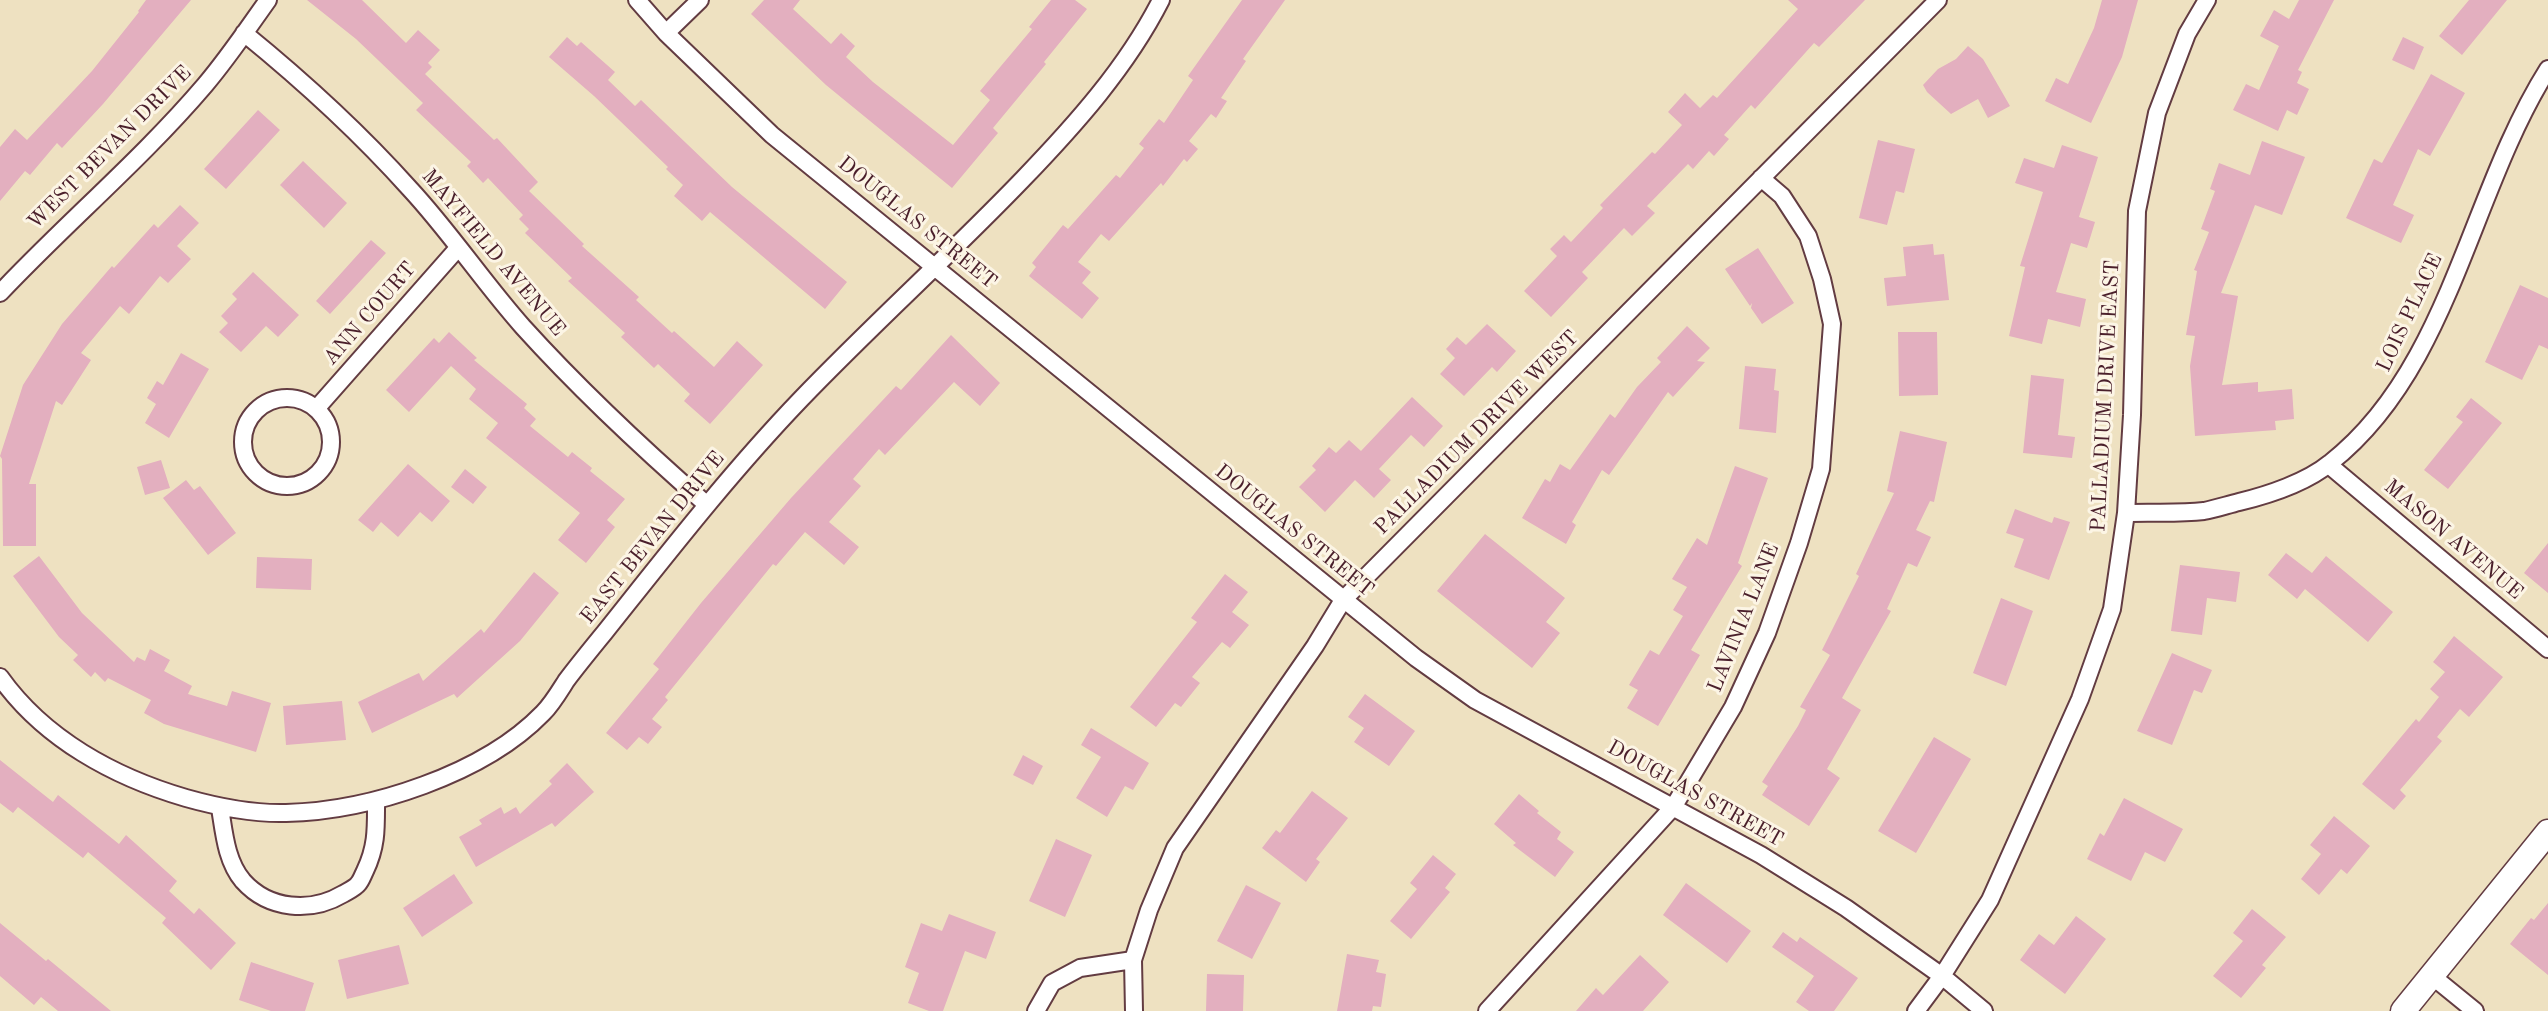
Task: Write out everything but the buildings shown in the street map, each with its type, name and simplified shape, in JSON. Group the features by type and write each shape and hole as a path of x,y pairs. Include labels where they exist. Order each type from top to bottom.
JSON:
{"main road":[{"path":"2403,1011 2548,832"}],"street":[{"name":"WEST BEVAN DRIVE","path":"0,293 40,251 149,146 206,84 268,0"},
{"name":"DOUGLAS STREET","path":"637,0 666,33 772,135 1416,658 1475,700 1761,855 1846,908 1942,976 1984,1011"},
{"path":"666,33 700,0"},
{"name":"EAST BEVAN DRIVE","path":"0,676 11,692 51,730 94,761 153,788 220,808 286,813 363,805 434,782 492,754 543,713 706,504 806,394 852,346 936,268 1052,148 1102,91 1150,21 1161,0"},
{"name":"PALLADIUM DRIVE WEST","path":"1134,1011 1133,960 1149,910 1176,848 1315,646 1343,600 1938,0"},
{"name":"PALLADIUM DRIVE EAST","path":"1916,1011 1942,976 1990,900 2080,699 2112,609 2126,513 2132,415 2137,211 2157,113 2187,34 2207,0"},
{"name":"MAYFIELD AVENUE","path":"244,33 301,79 352,129 411,190 522,325 579,388 628,436 706,504"},
{"name":"LOIS PLACE","path":"2126,513 2204,511 2274,493 2329,465 2358,439 2395,395 2428,337 2495,176 2548,69"},
{"name":"LAVINIA LANE","path":"1487,1011 1674,806 1733,706 1767,633 1799,543 1821,469 1832,324 1822,279 1808,236 1782,196 1761,178"},
{"name":"ANN COURT","path":"316,409 458,248"},
{"path":"289,398 303,401 316,409 325,420 331,433 331,447 327,461 320,472 308,481 295,486 280,486 267,482 247,461 243,446 244,431 250,417 260,406 274,400 289,398"},
{"name":"MASON AVENUE","path":"2329,465 2548,650"},
{"path":"220,808 228,851 243,880 258,894 274,902 293,907 318,905 333,900 359,883 374,853 376,800"},
{"path":"1036,1011 1052,983 1080,968 1133,960"},
{"path":"2432,976 2475,1011"}]}
